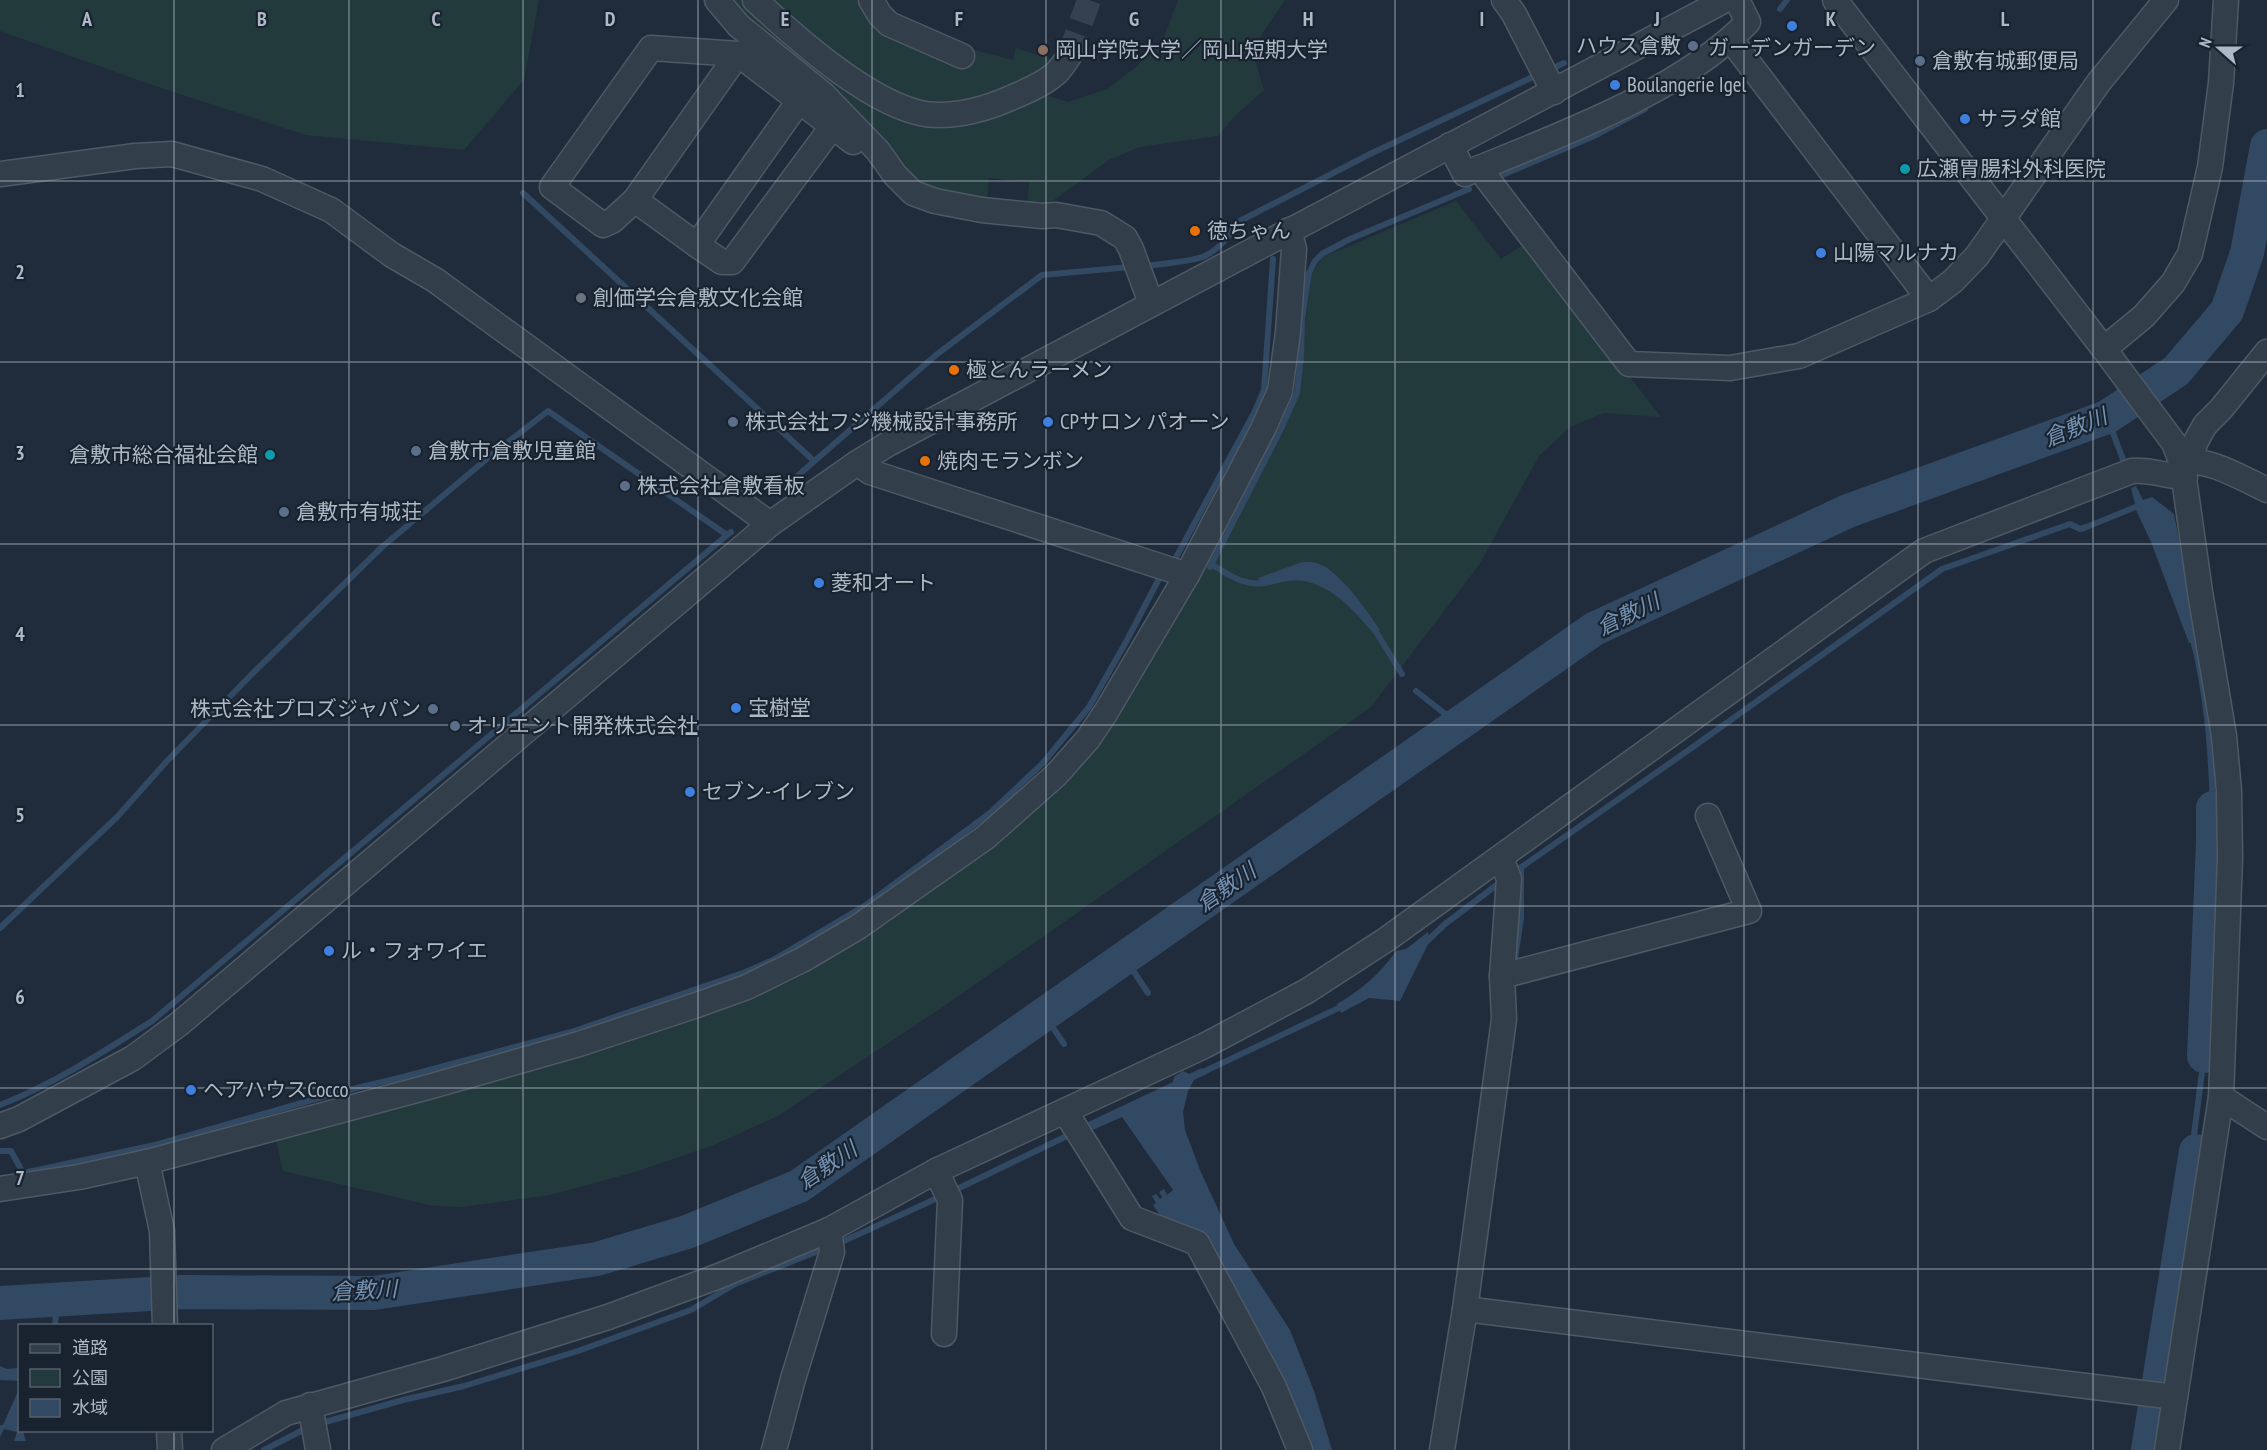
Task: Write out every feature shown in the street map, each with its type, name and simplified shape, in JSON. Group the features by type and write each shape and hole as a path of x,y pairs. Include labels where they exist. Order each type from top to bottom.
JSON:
{"street":[{"path":"717,0 739,26 824,95 878,151 895,175"},
{"path":"755,0 840,70 882,99 917,113 948,115 991,106 1026,92 1055,74 1069,57"},
{"path":"871,0 889,24 962,56"},
{"path":"1503,0 1514,14 1547,77"},
{"path":"0,1126 28,1114 133,1058 179,1024 770,524 857,463 1151,303 1450,145 1547,77 1725,0"},
{"path":"1450,145 1465,174 1600,117 1669,81 1731,40 1748,22 1737,0"},
{"path":"1835,0 2107,353 2183,461 2200,592 2224,736 2229,791 2230,858 2221,1097 2163,1395 2167,1450"},
{"path":"1479,168 1629,364 1730,368 1799,356 1929,299 1953,281 1977,256 2099,82 2166,0"},
{"path":"2107,353 2173,283 2190,254 2210,167 2221,83 2226,0"},
{"path":"1731,40 1929,299"},
{"path":"738,54 635,200 612,221 603,225 552,188 651,48 738,54 895,175 913,193 935,201 982,210 1042,216 1056,215 1101,223 1125,238 1151,303"},
{"path":"697,245 800,101"},
{"path":"635,200 722,262 732,262 829,131"},
{"path":"0,174 135,156 172,154 262,179 331,210 392,255 435,280 770,524"},
{"path":"0,1189 79,1177 147,1162 432,1086 579,1044 747,987 802,960 858,927 986,837 1056,775 1088,739 1106,712 1176,571 1263,429 1280,391 1288,332 1294,249 1289,230"},
{"path":"224,1450 286,1413 314,1426 443,1369 608,1317 719,1276 831,1241 1074,1125 1204,1046 1307,991 1387,939 1505,869 1924,552 2133,471 2151,470 2174,477 2205,425 2222,409 2267,352"},
{"path":"2183,461 2212,465 2267,490"},
{"path":"857,463 870,472 1176,571"},
{"path":"1502,976 1749,911 1708,816"},
{"path":"1443,1450 1465,1309 1502,1030 1505,869"},
{"path":"2221,1097 2267,1127"},
{"path":"1074,1125 1132,1218 1197,1243 1274,1387 1300,1450"},
{"path":"147,1162 163,1237 165,1324"},
{"path":"944,1186 944,1334"},
{"path":"774,1450 831,1241"},
{"path":"1465,1309 2163,1395"},
{"path":"169,1432 170,1450"}],"green space":[{"path":"0,0 539,0 524,80 464,150 306,135 161,88 0,31"},
{"path":"729,0 745,0 924,121 1036,92 1068,102 1107,89 1136,67 1164,37 1178,0 1285,0 1252,49 1264,90 1217,136 1140,147 1109,160 1050,203 1027,205 1029,182 989,178 987,200 919,191"},
{"path":"765,0 866,0 967,48 1013,60 1016,48 1058,61 1042,75 979,102 924,106 877,87"},
{"path":"1456,201 1501,259 1526,243 1661,417 1604,413 1570,427 1539,456 1479,565 1371,707 940,1009 778,1116 714,1145 635,1172 550,1195 462,1207 434,1206 283,1171 276,1141 517,1074 746,1002 797,978 843,951 1002,840 1058,789 1102,739 1136,688 1173,625 1281,424 1295,392 1312,273 1323,257"}],"water":[{"path":"2136,486 2143,500 2152,497 2174,514 2198,641 2189,643 2151,542 2136,510 2082,532 2079,527 2135,504 2131,488"},
{"path":"1302,562 1314,562 1334,573 1352,592 1380,630 1374,634 1337,596 1314,584 1288,581 1265,586 1258,578"},
{"path":"1428,932 1429,942 1400,1001 1369,998 1341,1013 1337,1004 1370,981 1396,951 1406,949"},
{"path":"1202,1068 1207,1074 1194,1080 1188,1091 1183,1112 1185,1130 1200,1170 1234,1244 1290,1330 1314,1391 1332,1450 1304,1450 1216,1264 1166,1224 1153,1205 1156,1203 1152,1196 1156,1194 1160,1199 1162,1197 1159,1192 1164,1189 1167,1195 1173,1190 1122,1117 1088,1132 1084,1124 1173,1082 1174,1077 1183,1071 1189,1074"},
{"path":"0,1366 7,1369 18,1368 18,1381 0,1380"},
{"path":"18,1391 18,1432 23,1432 26,1441 14,1441 17,1432 4,1429 0,1437 0,1425 3,1425"}],"waterway":[{"path":"1780,9 1787,0"},
{"path":"1549,70 1564,63"},
{"path":"1144,266 1205,256 1224,241 1238,222 1370,154 1539,74"},
{"path":"1493,179 1592,137 1645,109"},
{"name":"倉敷川","path":"0,1303 183,1292 374,1293 597,1259 687,1232 799,1186 1594,629 1848,511 2107,417 2176,371 2227,311 2247,253 2267,146"},
{"path":"1210,567 1297,393 1302,319 1309,273 1315,261 1322,254 1350,239 1469,189"},
{"path":"523,193 814,461"},
{"path":"1170,565 1254,413 1264,390 1273,259"},
{"path":"787,485 936,355 1042,275 1130,267"},
{"path":"0,928 117,817 167,761 251,675 382,547 495,452 548,411 727,535 731,532"},
{"path":"2107,417 2124,462"},
{"path":"1513,873 1942,569 2070,524 2080,529 2086,527"},
{"path":"0,1105 59,1077 152,1021 727,535"},
{"path":"1211,564 1245,582 1268,582"},
{"path":"0,1151 11,1151 23,1173 155,1145 340,1092 571,1032 743,973 773,960 866,905 990,813 1043,763 1089,707 1163,571"},
{"path":"1373,627 1402,674"},
{"path":"2192,636 2207,721 2213,808"},
{"path":"1416,691 1458,724"},
{"path":"2204,1056 2213,808"},
{"path":"1515,958 1521,918 1521,867"},
{"path":"1424,944 1445,924 1502,881"},
{"path":"1124,957 1148,993"},
{"path":"1199,1074 1345,1005"},
{"path":"1043,1013 1064,1044"},
{"path":"2196,1151 2194,1135 2204,1056"},
{"path":"953,1191 1073,1133"},
{"path":"2148,1450 2196,1151"},
{"path":"835,1245 944,1195"},
{"path":"318,1424 403,1400 464,1386 578,1351 691,1310 735,1284 826,1248"},
{"path":"55,1324 57,1300"},
{"path":"264,1450 309,1427"}],"tunnel":[{"path":"1069,56 1089,0"}],"place":[{"name":"ガーデンガーデン","path":"1792,26"},
{"name":"ハウス倉敷","path":"1693,46"},
{"name":"岡山学院大学／岡山短期大学","path":"1043,50"},
{"name":"倉敷有城郵便局","path":"1920,61"},
{"name":"Boulangerie Igel","path":"1615,85"},
{"name":"サラダ館","path":"1965,119"},
{"name":"広瀬胃腸科外科医院","path":"1905,169"},
{"name":"徳ちゃん","path":"1195,231"},
{"name":"山陽マルナカ","path":"1821,253"},
{"name":"創価学会倉敷文化会館","path":"581,298"},
{"name":"極とんラーメン","path":"954,370"},
{"name":"株式会社フジ機械設計事務所","path":"733,422"},
{"name":"CPサロン パオーン","path":"1048,422"},
{"name":"倉敷市倉敷児童館","path":"416,451"},
{"name":"倉敷市総合福祉会館","path":"270,455"},
{"name":"焼肉モランボン","path":"925,461"},
{"name":"株式会社倉敷看板","path":"625,486"},
{"name":"倉敷市有城荘","path":"284,512"},
{"name":"菱和オート","path":"819,583"},
{"name":"宝樹堂","path":"736,708"},
{"name":"株式会社プロズジャパン","path":"433,709"},
{"name":"オリエント開発株式会社","path":"455,726"},
{"name":"セブン-イレブン","path":"690,792"},
{"name":"ル・フォワイエ","path":"329,951"},
{"name":"ヘアハウスCocco","path":"191,1090"}]}
